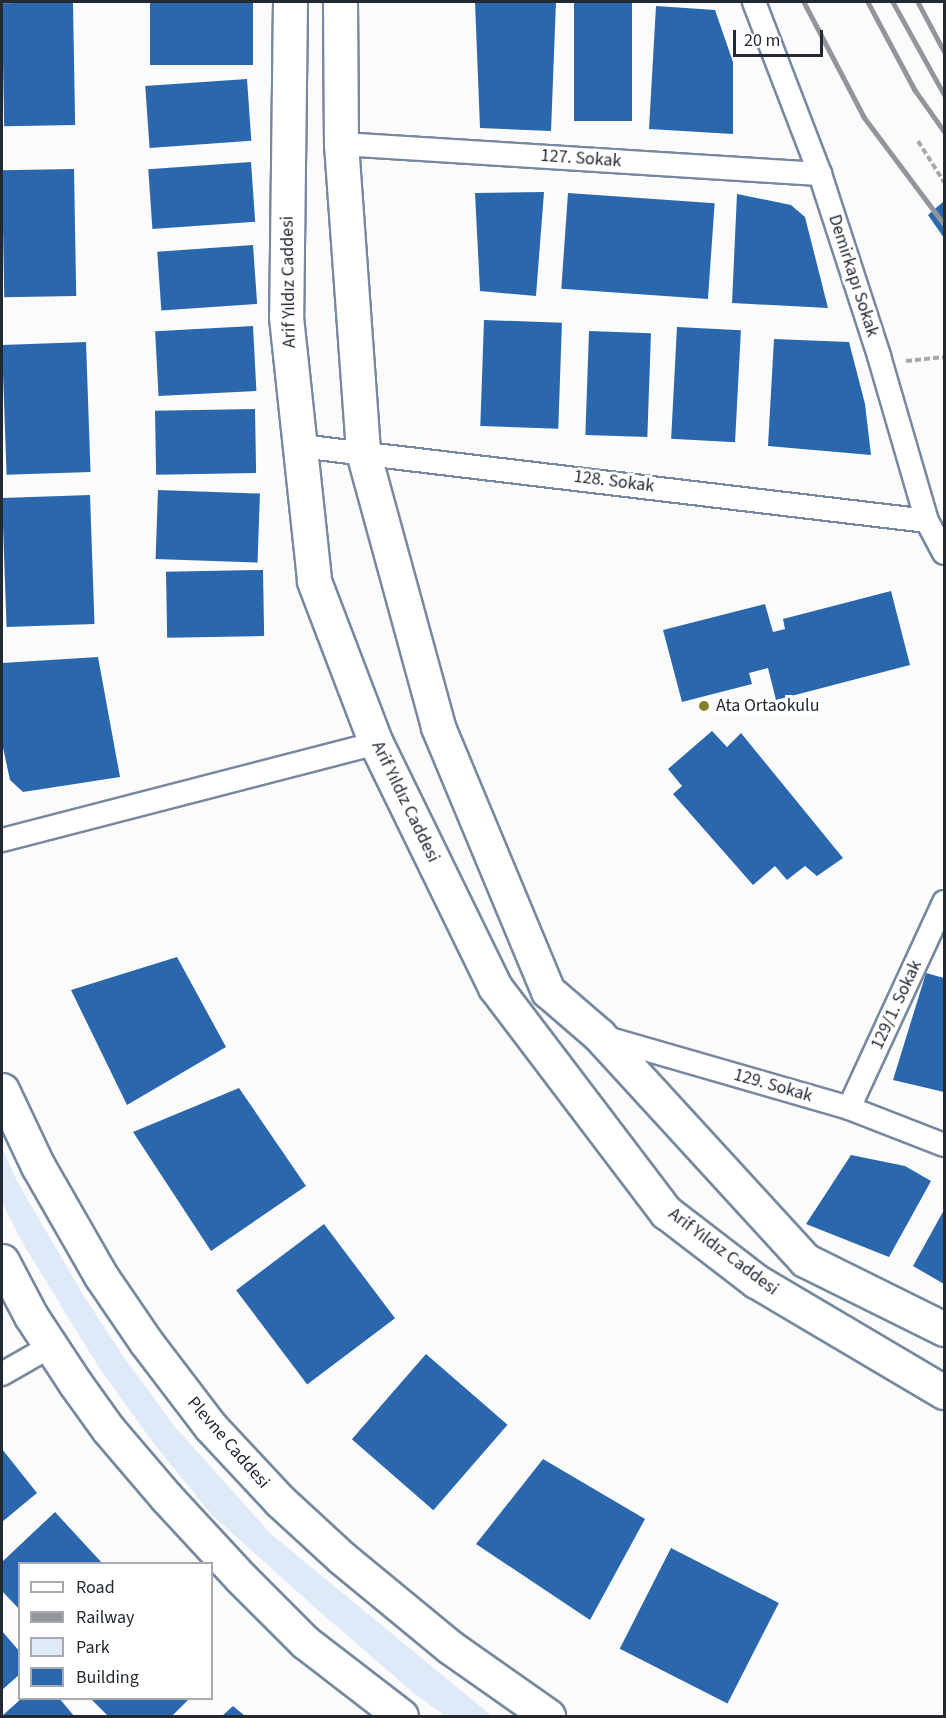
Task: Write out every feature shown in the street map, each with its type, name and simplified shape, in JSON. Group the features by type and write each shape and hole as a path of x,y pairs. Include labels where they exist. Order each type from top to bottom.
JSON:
{"main road":[{"name":"Arif Yıldız Caddesi","path":"290,2 286,317 314,581 376,743 495,987 666,1212 756,1281 945,1392"},
{"path":"340,2 341,144 363,452 438,727 548,991 599,1035 805,1260 945,1329"},
{"name":"Plevne Caddesi","path":"2,1090 38,1167 101,1276 146,1342 210,1426 279,1501 342,1558 450,1647 548,1716"},
{"path":"2,1261 51,1346 108,1429 241,1578 305,1642 401,1716"}],"street":[{"name":"Demirkapı Sokak","path":"754,2 820,174 881,364 927,521 945,553"},
{"name":"127. Sokak","path":"341,144 820,174"},
{"name":"128. Sokak","path":"300,446 927,521"},
{"path":"2,840 376,743"},
{"name":"129/1. Sokak","path":"849,1108 945,902"},
{"name":"129. Sokak","path":"599,1035 849,1108 945,1145"},
{"path":"2,1374 51,1346"}],"path":[{"path":"918,141 945,182"},
{"path":"881,364 945,357"}],"green space":[{"path":"2,1148 17,1181 82,1293 123,1356 175,1427 272,1535 492,1716 446,1716 416,1695 213,1516 158,1449 100,1369 25,1247 2,1203"}],"building":[{"path":"73,2 75,125 4,126 2,3"},
{"path":"150,2 253,2 253,65 150,65"},
{"path":"475,2 556,2 551,131 480,128"},
{"path":"574,2 632,2 632,121 574,121"},
{"path":"656,6 715,10 733,62 733,134 649,129"},
{"path":"247,79 251,141 150,148 145,86"},
{"path":"251,162 255,222 152,229 148,169"},
{"path":"74,169 76,296 4,297 2,170"},
{"path":"544,192 536,296 480,291 475,193"},
{"path":"568,193 715,203 708,299 561,289"},
{"path":"737,194 791,205 805,217 828,308 732,303"},
{"path":"944,201 944,238 928,215"},
{"path":"253,245 257,304 161,311 157,252"},
{"path":"484,320 562,323 558,429 480,426"},
{"path":"253,326 256,391 159,396 155,331"},
{"path":"677,327 741,330 735,442 671,439"},
{"path":"589,331 651,333 647,437 585,435"},
{"path":"774,339 849,342 865,404 871,455 768,446"},
{"path":"86,342 91,472 7,475 2,345"},
{"path":"255,409 256,473 156,475 155,411"},
{"path":"158,490 260,494 258,563 156,559"},
{"path":"90,495 95,624 7,627 2,498"},
{"path":"263,570 264,636 167,638 166,572"},
{"path":"891,591 910,665 776,700 768,668 749,673 752,684 682,702 663,630 765,604 773,632 785,629 783,619"},
{"path":"98,657 120,777 23,792 10,780 2,743 2,663"},
{"path":"712,731 727,747 741,733 843,858 817,876 805,866 787,880 775,866 753,885 673,794 682,786 668,769"},
{"path":"177,957 226,1047 127,1105 71,990"},
{"path":"926,973 944,978 944,1092 893,1080"},
{"path":"239,1088 306,1186 211,1251 133,1132"},
{"path":"851,1155 905,1166 931,1181 889,1257 806,1224"},
{"path":"944,1210 944,1284 913,1266"},
{"path":"324,1224 395,1318 307,1384 236,1290"},
{"path":"426,1354 508,1425 433,1510 352,1439"},
{"path":"2,1449 37,1493 2,1522"},
{"path":"543,1459 645,1519 590,1620 476,1544"},
{"path":"55,1512 101,1562 18,1562 18,1608 2,1591 2,1562"},
{"path":"671,1548 779,1603 728,1704 620,1649"},
{"path":"2,1631 18,1650 18,1676 2,1690"},
{"path":"20,1700 61,1700 74,1716 2,1716"},
{"path":"92,1700 188,1700 172,1716 108,1716"},
{"path":"233,1706 245,1716 222,1716"}],"railway":[{"path":"804,2 864,117 944,224"},
{"path":"868,2 915,90 944,131"},
{"path":"893,2 944,94"},
{"path":"918,2 944,51"}],"place":[{"name":"Ata Ortaokulu","path":"704,706"}]}
